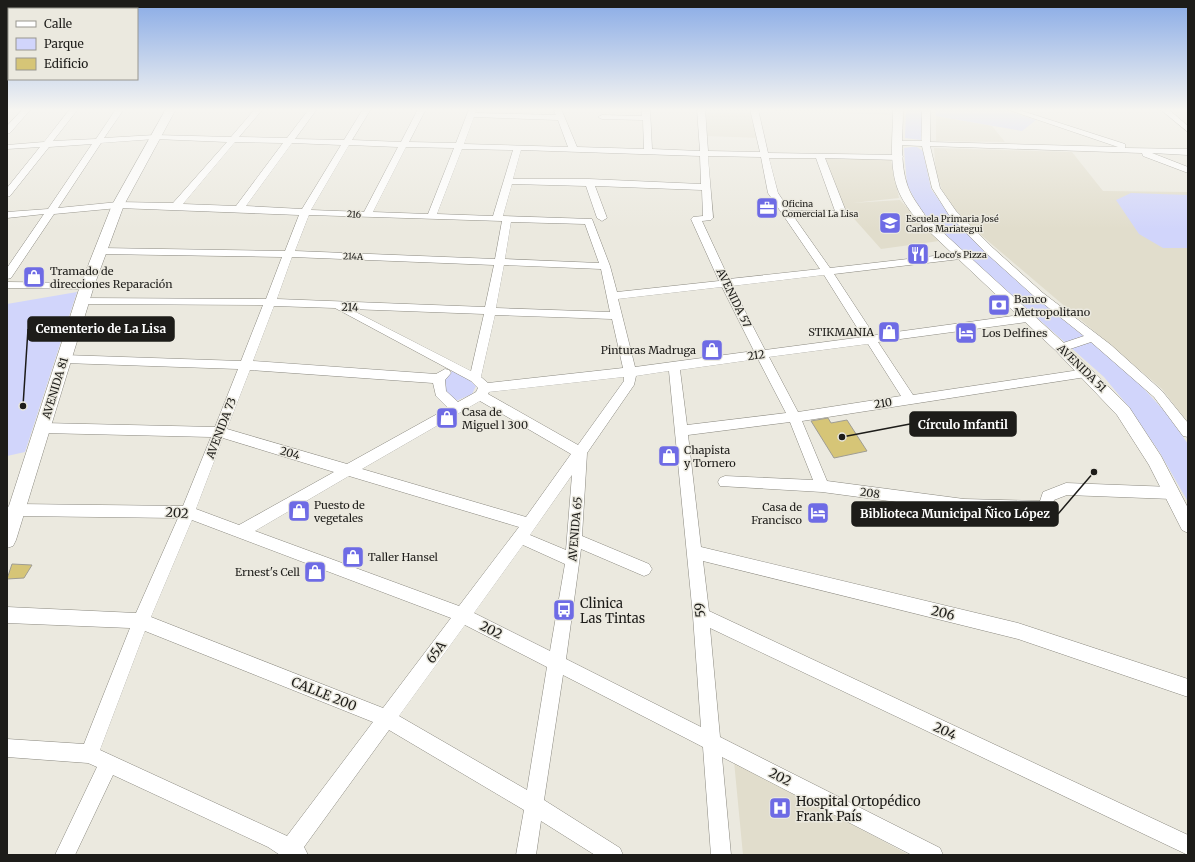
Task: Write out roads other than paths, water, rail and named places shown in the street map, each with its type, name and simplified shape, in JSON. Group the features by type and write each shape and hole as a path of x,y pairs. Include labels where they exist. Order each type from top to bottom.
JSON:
{"main road":[{"name":"AVENIDA 81","path":"7,540 12,511 43,428 87,286 118,205 148,149"},
{"name":"AVENIDA 51","path":"898,150 901,182 922,219 960,256 1061,348 1123,411 1172,493 1188,525"}],"street":[{"path":"7,194 42,149"},
{"path":"7,276 93,149"},
{"path":"176,206 225,149"},
{"path":"240,209 283,149"},
{"name":"AVENIDA 73","path":"89,754 141,620 188,512 305,212 342,149"},
{"path":"367,215 401,149"},
{"path":"432,216 456,149"},
{"path":"475,378 490,312 499,262 502,219 508,181 517,149"},
{"path":"619,149 819,156 905,149"},
{"path":"762,149 773,193 826,270 909,399"},
{"path":"927,149 936,188 952,213 989,250 1039,295 1093,337 1158,394 1188,432"},
{"path":"1043,149 1188,152"},
{"path":"1132,149 1188,170"},
{"name":"AVENIDA 57","path":"703,152 708,218 696,219 725,283 794,417 822,486"},
{"path":"787,214 839,214 840,209 819,156"},
{"path":"508,181 589,182 706,187"},
{"path":"589,182 602,218"},
{"name":"216","path":"7,214 118,205 176,206 367,215 589,221 605,266"},
{"name":"214A","path":"101,251 289,254 605,266"},
{"path":"613,296 826,270 960,256"},
{"path":"336,306 475,378 482,391 580,453 630,382 630,372 605,266"},
{"path":"7,285 87,286"},
{"name":"214","path":"82,301 270,302 336,306 617,316"},
{"name":"212","path":"482,391 1027,318"},
{"path":"1061,348 1093,337"},
{"path":"64,359 245,365 439,380"},
{"path":"451,366 439,380 440,393 456,408"},
{"name":"59","path":"674,366 701,616 721,855"},
{"name":"210","path":"680,430 794,417 1086,373"},
{"path":"240,532 456,408 482,391"},
{"name":"204","path":"43,428 219,432 349,470 525,531 573,560"},
{"name":"65A","path":"294,852 387,719 525,531 580,453"},
{"name":"AVENIDA 65","path":"526,855 573,560 580,453"},
{"name":"208","path":"725,482 822,486 964,505 1046,507 1048,496 1066,489 1172,493"},
{"name":"202","path":"12,511 188,512 462,615 933,855"},
{"path":"575,540 644,569"},
{"name":"206","path":"694,552 1018,632 1188,688"},
{"name":"CALLE 200","path":"7,615 141,620 387,719 534,805 613,855"},
{"name":"204","path":"701,616 1188,845"},
{"path":"7,748 89,754 275,840 294,852"},
{"path":"65,855 109,764"}],"place":[{"name":"Oficina Comercial La Lisa","path":"767,208"},
{"name":"Escuela Primaria José Carlos Mariategui","path":"890,223"},
{"name":"Loco's Pizza","path":"918,254"},
{"name":"Tramado de direcciones Reparación","path":"34,277"},
{"name":"Banco Metropolitano","path":"999,305"},
{"name":"STIKMANIA","path":"889,332"},
{"name":"Los Delfines","path":"966,333"},
{"name":"Pinturas Madruga","path":"712,350"},
{"name":"Cementerio de La Lisa","path":"23,406"},
{"name":"Casa de Miguel l 300","path":"447,418"},
{"name":"Círculo Infantil","path":"842,437"},
{"name":"Chapista y Tornero","path":"669,456"},
{"name":"Biblioteca Municipal Ñico López","path":"1094,472"},
{"name":"Puesto de vegetales","path":"299,511"},
{"name":"Casa de Francisco","path":"818,513"},
{"name":"Taller Hansel","path":"353,557"},
{"name":"Ernest's Cell","path":"315,572"},
{"name":"Clinica Las Tintas","path":"564,610"},
{"name":"Hospital Ortopédico Frank País","path":"780,808"}]}
